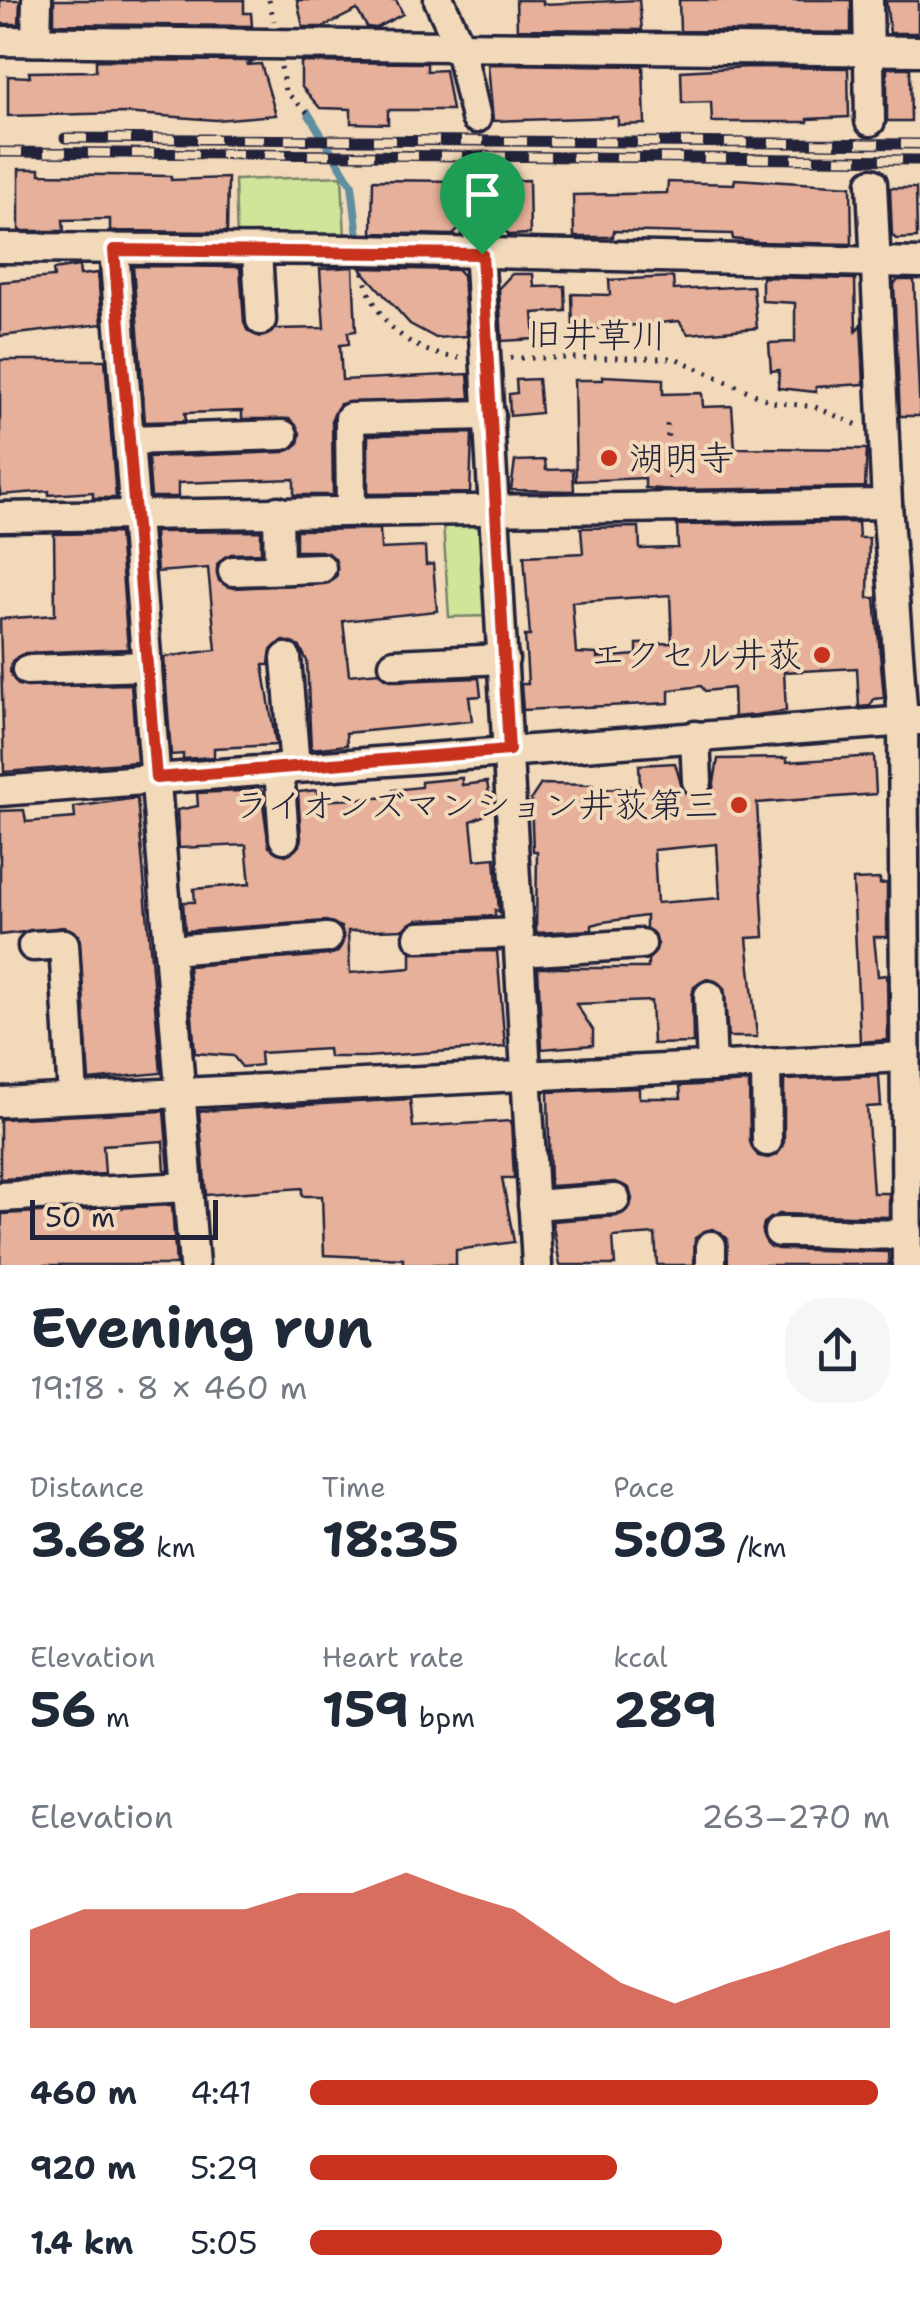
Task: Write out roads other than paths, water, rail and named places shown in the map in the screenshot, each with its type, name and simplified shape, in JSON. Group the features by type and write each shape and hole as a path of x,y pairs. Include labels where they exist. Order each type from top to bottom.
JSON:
{"street":[{"path":"36,0 36,41"},
{"path":"438,0 459,44 476,118"},
{"path":"868,0 870,121"},
{"path":"0,41 920,51"},
{"path":"475,177 537,1265"},
{"path":"872,183 887,504 912,720 904,1057 911,1228 907,1265"},
{"path":"0,248 360,250 920,263"},
{"path":"114,250 194,1265"},
{"path":"257,251 261,320"},
{"path":"351,510 350,418 490,415"},
{"path":"130,440 282,434"},
{"path":"0,517 351,510 656,517 887,504"},
{"path":"278,511 279,569"},
{"path":"233,570 321,568"},
{"path":"284,838 286,658"},
{"path":"394,664 504,660"},
{"path":"27,670 146,666"},
{"path":"0,791 912,720"},
{"path":"695,736 697,782"},
{"path":"419,937 641,944"},
{"path":"169,950 327,938"},
{"path":"33,946 64,944 73,1098"},
{"path":"708,996 712,1066"},
{"path":"0,1102 904,1057"},
{"path":"766,1064 767,1142"},
{"path":"0,1198 187,1187"},
{"path":"534,1205 615,1199"},
{"path":"779,1232 832,1230 843,1237 911,1228"}],"waterway":[{"name":"旧井草川","path":"308,113 352,185 359,245"}],"railway":[{"path":"65,138 920,144"},
{"path":"0,152 920,160"}],"place":[{"name":"湖明寺","path":"609,458"},
{"name":"エクセル井荻","path":"822,655"},
{"name":"ライオンズマンション井荻第三","path":"739,805"}]}
